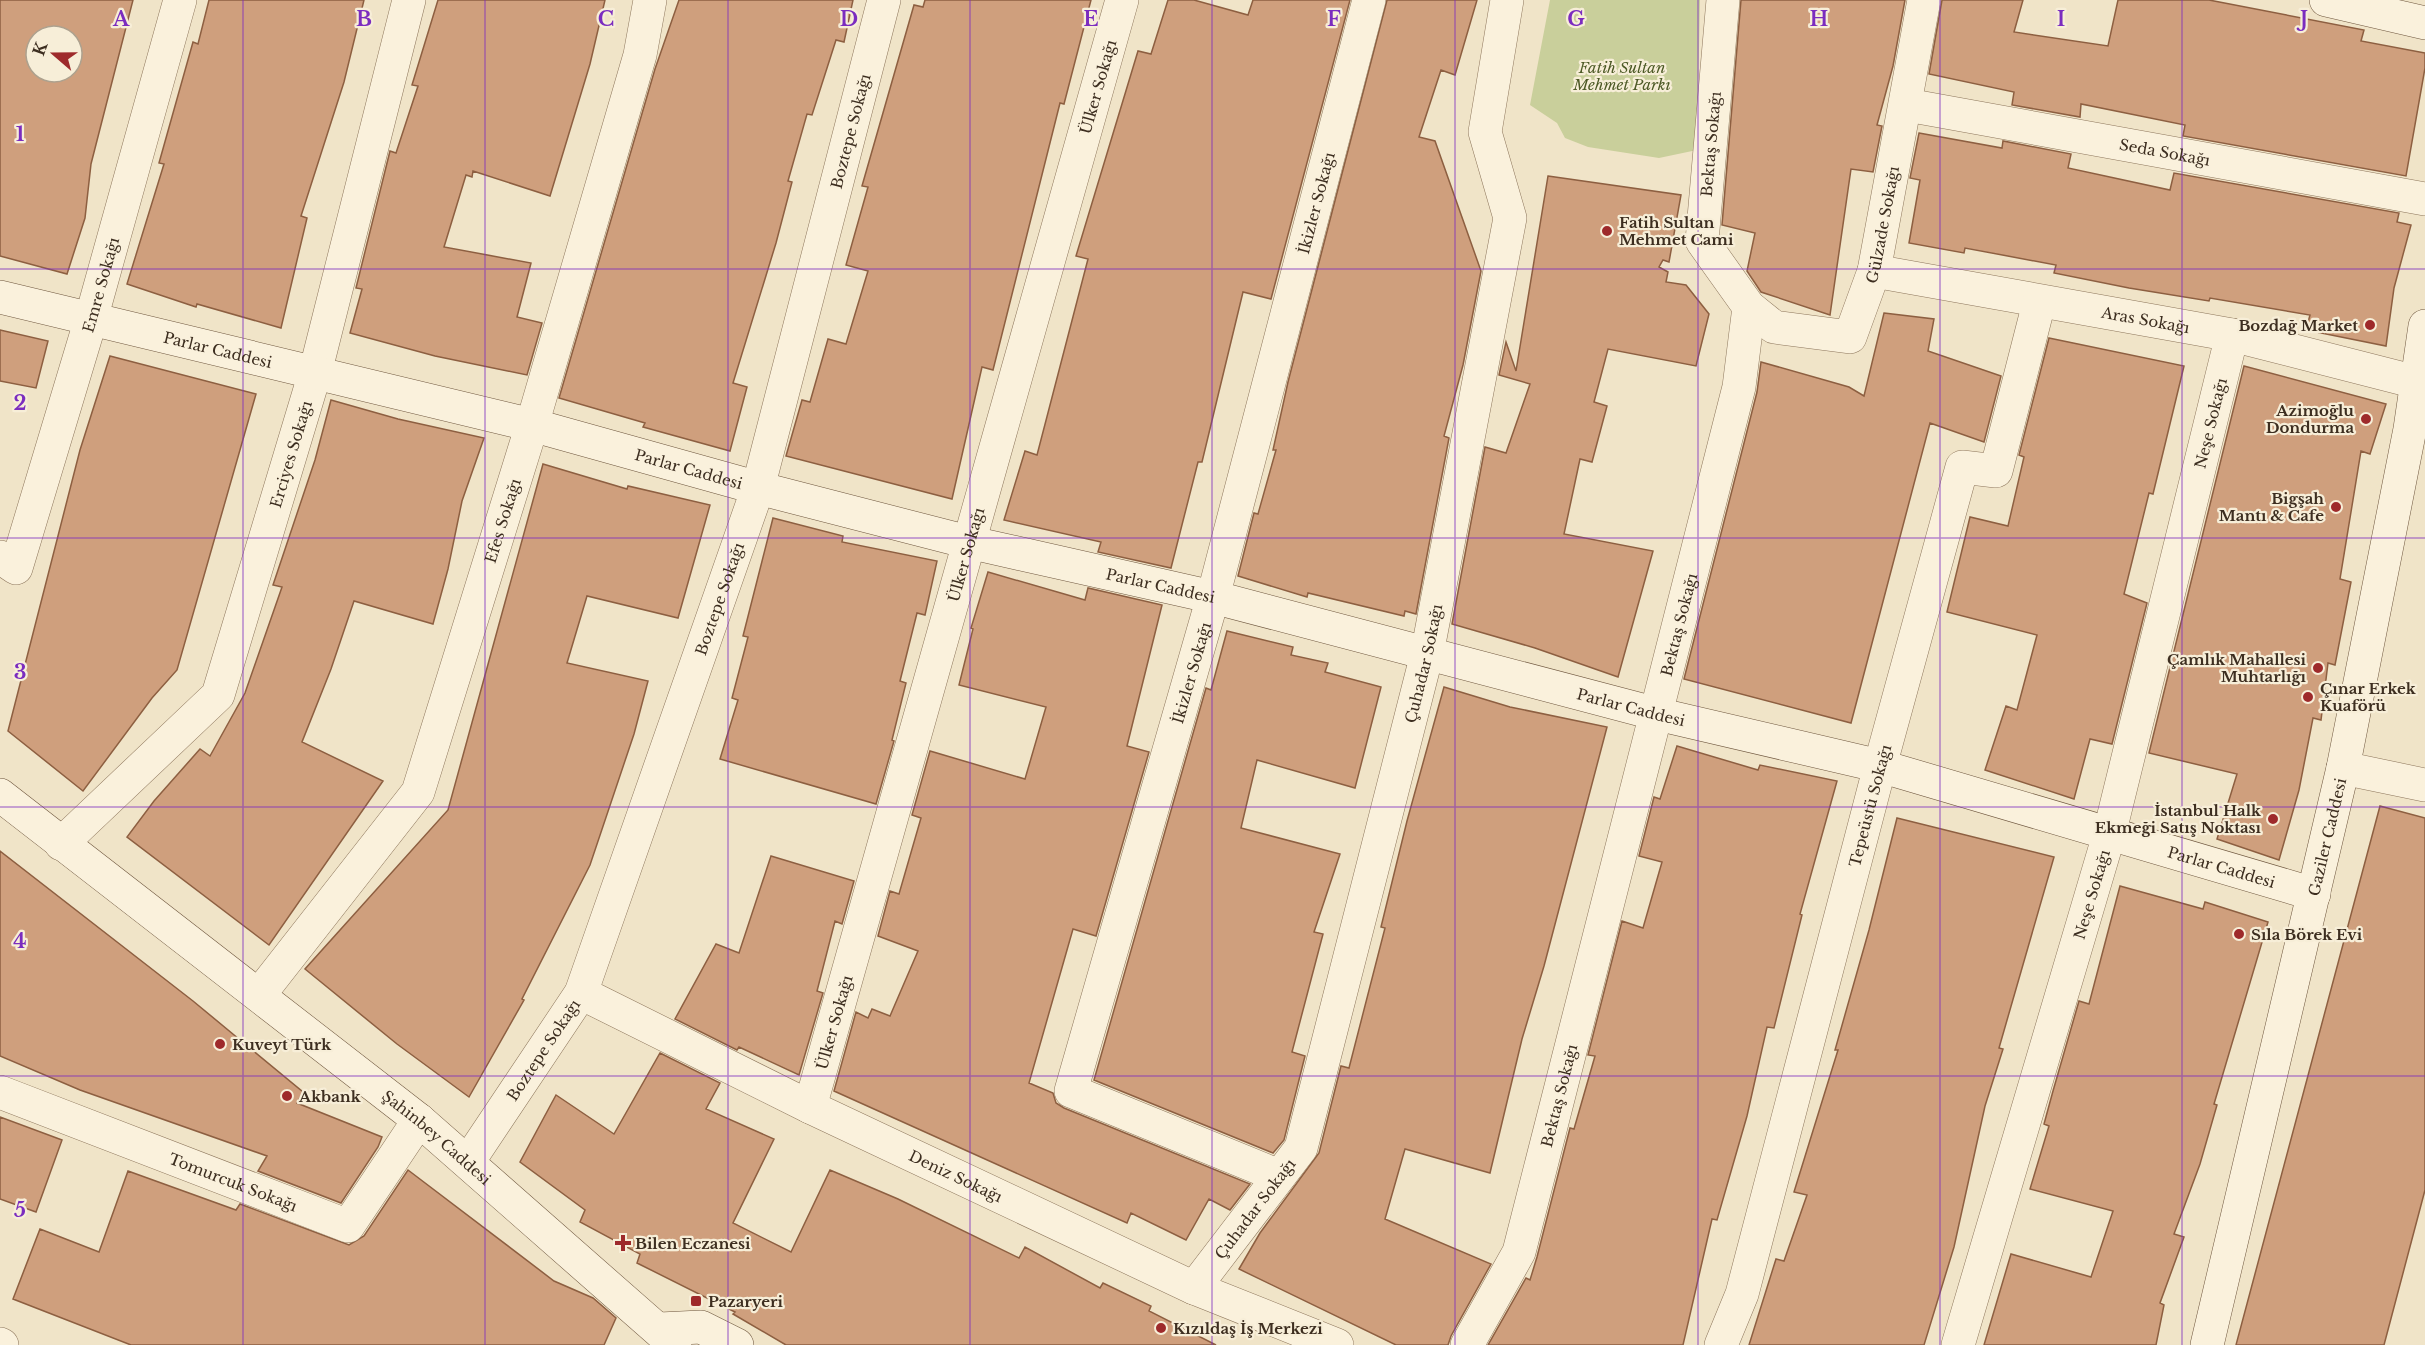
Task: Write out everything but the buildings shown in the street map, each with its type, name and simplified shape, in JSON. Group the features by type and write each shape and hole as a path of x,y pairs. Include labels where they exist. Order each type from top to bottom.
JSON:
{"street":[{"name":"Emre Sokağı","path":"8,562 91,319 180,0"},
{"name":"Erciyes Sokağı","path":"61,844 218,695 315,373 409,0"},
{"name":"Efes Sokağı","path":"259,995 418,792 532,424 639,55 650,0"},
{"name":"Boztepe Sokağı","path":"468,1162 581,993 758,488 884,0"},
{"name":"Ülker Sokağı","path":"810,1107 1122,0"},
{"name":"İkizler Sokağı","path":"1279,1176 1071,1091 1213,597 1369,0"},
{"name":"Çuhadar Sokağı","path":"1194,1288 1301,1148 1427,654 1510,218 1485,132 1507,0"},
{"name":"Bektaş Sokağı","path":"1467,1345 1519,1252 1739,387 1749,307 1702,241 1723,0"},
{"name":"Gülzade Sokağı","path":"1749,307 1774,327 1850,337 1874,271 1907,105 1924,0"},
{"path":"2326,0 2425,23"},
{"name":"Seda Sokağı","path":"1907,105 2425,199"},
{"name":"Aras Sokağı","path":"1874,271 2039,303 2232,335 2416,382"},
{"name":"Parlar Caddesi","path":"0,297 532,424 758,488 968,542 1213,597 1657,714 1880,766 2109,836 2314,894"},
{"name":"Tepeüstü Sokağı","path":"1721,1345 1742,1294 1880,766 1962,467 1996,471 2039,303"},
{"name":"Gaziler Caddesi","path":"2207,1345 2343,768 2417,430 2416,382 2425,326"},
{"name":"Neşe Sokağı","path":"1958,1345 2109,836 2232,335"},
{"path":"2343,768 2425,785"},
{"name":"Şahinbey Caddesi","path":"0,795 419,1120 663,1340 701,1327 737,1345"},
{"name":"Deniz Sokağı","path":"581,993 810,1107 1194,1288 1337,1345"},
{"name":"Tomurcuk Sokağı","path":"0,1092 348,1226 419,1120"}],"green space":[{"name":"Fatih Sultan Mehmet Parkı","path":"1550,0 1700,0 1697,150 1659,158 1588,147 1565,138 1557,123 1530,105"}],"place":[{"name":"Fatih Sultan Mehmet Cami","path":"1607,231"},
{"name":"Bozdağ Market","path":"2370,325"},
{"name":"Azimoğlu Dondurma","path":"2366,419"},
{"name":"Bigşah Mantı & Cafe","path":"2336,507"},
{"name":"Çamlık Mahallesi Muhtarlığı","path":"2318,668"},
{"name":"Çınar Erkek Kuaförü","path":"2308,697"},
{"name":"İstanbul Halk Ekmeği Satış Noktası","path":"2273,819"},
{"name":"Sıla Börek Evi","path":"2239,934"},
{"name":"Kuveyt Türk","path":"220,1044"},
{"name":"Akbank","path":"287,1096"},
{"name":"Bilen Eczanesi","path":"623,1243"},
{"name":"Pazaryeri","path":"696,1301"},
{"name":"Kızıldaş İş Merkezi","path":"1161,1328"}]}
